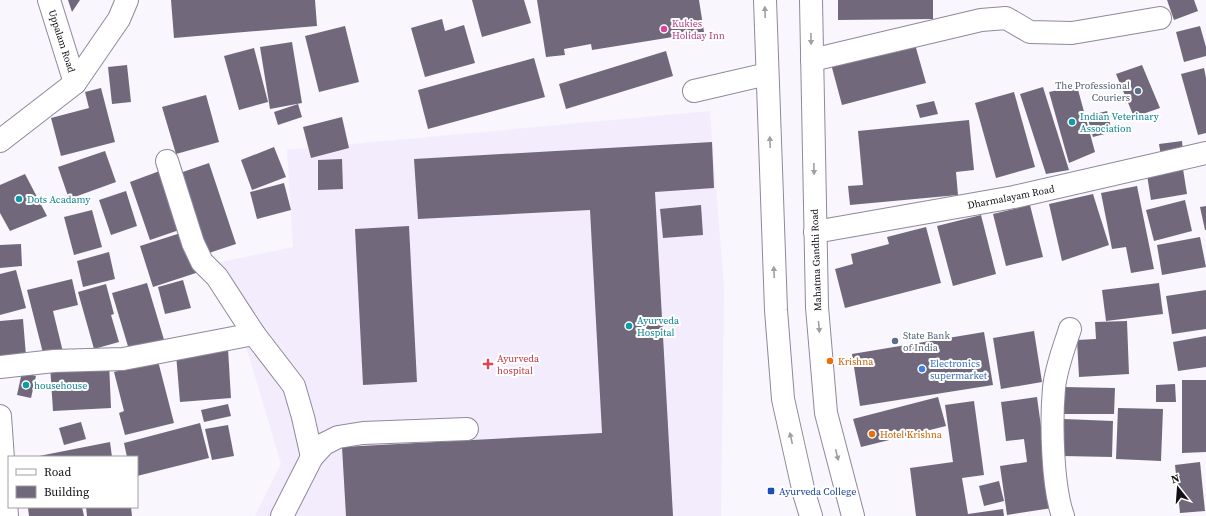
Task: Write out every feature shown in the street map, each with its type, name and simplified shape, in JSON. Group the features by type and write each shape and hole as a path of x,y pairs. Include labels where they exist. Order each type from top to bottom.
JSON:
{"street":[{"name":"Uppalam Road","path":"49,0 75,83"},
{"path":"0,141 75,83 119,19 127,0"},
{"path":"765,0 776,310 783,399 804,492 811,516"},
{"name":"Mahatma Gandhi Road","path":"810,0 817,307 826,413 853,516"},
{"path":"812,60 981,20 1006,18 1030,32 1072,33 1160,18"},
{"path":"694,91 767,74"},
{"name":"Dharmalayam Road","path":"815,232 1014,197 1206,153"},
{"path":"167,161 193,243 202,262 217,277 254,334 294,386 312,456"},
{"path":"1063,516 1058,502 1053,436 1054,387 1070,329"},
{"path":"0,367 54,361 123,358 254,334"},
{"path":"0,416 7,516"},
{"path":"282,516 312,456 324,444 338,437 363,433 467,429"}],"shaded area":[{"path":"710,111 724,288 721,516 255,516 281,464 221,262 293,247 287,150"}],"building":[{"path":"68,0 80,0 72,12"},
{"path":"171,0 315,0 317,26 174,38"},
{"path":"472,0 524,0 531,23 482,37"},
{"path":"537,0 699,0 704,32 592,50 591,44 564,49 565,55 546,57"},
{"path":"838,0 933,0 933,19 838,20"},
{"path":"1167,0 1194,0 1198,11 1174,20"},
{"path":"442,19 445,31 464,25 475,63 425,77 411,28"},
{"path":"345,26 359,82 319,92 305,36"},
{"path":"1200,26 1206,47 1206,56 1184,62 1176,32"},
{"path":"914,41 926,83 842,105 831,64"},
{"path":"292,42 302,103 270,109 260,47"},
{"path":"254,48 268,102 239,110 224,56"},
{"path":"666,51 673,76 566,109 559,84"},
{"path":"534,58 545,97 428,129 418,90"},
{"path":"127,65 131,102 112,104 108,67"},
{"name":"The Professional Couriers","path":"1142,65 1160,108 1134,117 1116,74"},
{"path":"1204,68 1206,78 1206,133 1198,135 1181,74"},
{"name":"Indian Veterinary Association","path":"1077,86 1095,152 1069,163 1049,92"},
{"path":"1043,87 1069,170 1046,174 1020,94"},
{"path":"101,88 115,142 61,156 51,118 89,108 85,92"},
{"path":"1014,92 1035,167 996,178 975,103"},
{"path":"206,95 219,142 176,154 162,107"},
{"path":"934,101 938,114 920,118 916,105"},
{"path":"298,104 302,117 278,125 274,112"},
{"path":"1107,111 1112,132 1093,137 1087,116"},
{"path":"342,117 349,148 311,158 303,127"},
{"path":"969,120 974,170 956,172 958,195 850,205 848,186 863,185 858,131"},
{"path":"1182,141 1183,153 1161,156 1159,144"},
{"name":"Ayurveda Hospital","path":"712,142 714,188 655,192 673,516 346,516 342,447 602,433 590,210 418,219 414,159"},
{"path":"274,147 286,177 252,190 241,160"},
{"path":"105,151 116,182 69,199 58,167"},
{"path":"342,159 343,189 318,190 318,160"},
{"path":"209,163 236,244 200,256 174,175"},
{"path":"165,169 185,228 150,240 130,182"},
{"path":"1183,169 1187,194 1151,200 1147,175"},
{"name":"Dots Acadamy","path":"25,174 47,216 10,231 0,213 0,185"},
{"path":"284,183 291,210 257,219 250,192"},
{"path":"1137,186 1154,269 1131,273 1126,247 1112,249 1101,193"},
{"path":"126,191 137,226 111,235 99,200"},
{"path":"1093,194 1109,245 1062,261 1049,204"},
{"path":"1185,200 1192,231 1154,241 1146,210"},
{"path":"701,205 703,235 663,238 660,209"},
{"path":"1030,205 1043,257 1006,266 993,214"},
{"path":"1206,206 1206,230 1205,230 1200,207"},
{"path":"92,210 102,247 74,255 64,217"},
{"path":"981,215 996,274 953,286 937,226"},
{"path":"409,226 417,382 363,385 355,229"},
{"path":"926,227 941,283 845,308 835,269 853,264 851,254 889,244 887,237"},
{"path":"187,231 199,272 153,287 140,246"},
{"path":"1200,237 1206,267 1162,275 1157,245"},
{"path":"21,244 22,266 0,268 0,245"},
{"path":"109,252 115,279 83,287 77,261"},
{"path":"16,270 26,308 0,315 0,274"},
{"path":"72,279 78,305 53,311 63,352 44,357 27,290"},
{"path":"183,280 191,308 165,314 158,287"},
{"path":"147,283 165,343 130,353 112,293"},
{"path":"1159,283 1163,314 1106,321 1102,290"},
{"path":"106,284 114,314 111,315 119,342 94,349 78,292"},
{"path":"1206,290 1206,329 1172,334 1166,296"},
{"path":"23,319 26,356 0,358 0,321"},
{"path":"1127,321 1129,374 1079,377 1077,340 1096,339 1095,322"},
{"path":"1034,331 1042,382 1001,389 993,338"},
{"name":"Electronics supermarket","path":"984,332 993,385 860,406 852,354"},
{"path":"1206,336 1206,367 1178,371 1173,342"},
{"path":"228,349 231,398 180,402 176,354"},
{"path":"158,361 174,423 125,435 119,413 124,411 114,372"},
{"path":"109,362 111,408 53,411 50,365"},
{"name":"househouse","path":"22,372 36,376 31,398 17,395"},
{"path":"1182,380 1206,380 1206,452 1182,453"},
{"path":"1175,384 1176,402 1156,402 1156,385"},
{"path":"1063,387 1115,388 1114,414 1062,414"},
{"path":"938,397 946,426 861,447 853,419"},
{"path":"1037,397 1052,508 1007,515 1000,466 1027,462 1024,439 1006,441 1001,402"},
{"path":"974,401 984,475 962,478 968,514 1003,509 1004,516 916,516 910,468 953,462 945,405"},
{"path":"228,404 231,416 204,422 201,410"},
{"path":"1118,408 1163,409 1161,461 1116,459"},
{"path":"1064,419 1113,421 1112,457 1063,456"},
{"path":"81,422 86,439 64,445 59,428"},
{"path":"200,423 209,458 138,476 138,456 127,456 124,443"},
{"path":"228,425 234,456 212,460 205,429"},
{"path":"110,442 112,456 39,456"},
{"path":"1200,462 1205,511 1180,513 1175,465"},
{"path":"999,481 1004,501 984,506 979,486"},
{"path":"28,508 82,508 84,516 29,516"},
{"path":"86,508 131,508 132,516 87,516"}],"place":[{"name":"Kukies Holiday Inn","path":"664,29"},
{"name":"The Professional Couriers","path":"1138,91"},
{"name":"Indian Veterinary Association","path":"1072,122"},
{"name":"Dots Acadamy","path":"19,199"},
{"name":"Ayurveda Hospital","path":"629,326"},
{"name":"State Bank of India","path":"895,341"},
{"name":"Krishna","path":"830,361"},
{"name":"Ayurveda hospital","path":"488,364"},
{"name":"Electronics supermarket","path":"922,369"},
{"name":"househouse","path":"26,385"},
{"name":"Hotel Krishna","path":"872,434"},
{"name":"Ayurveda College","path":"771,491"}]}
